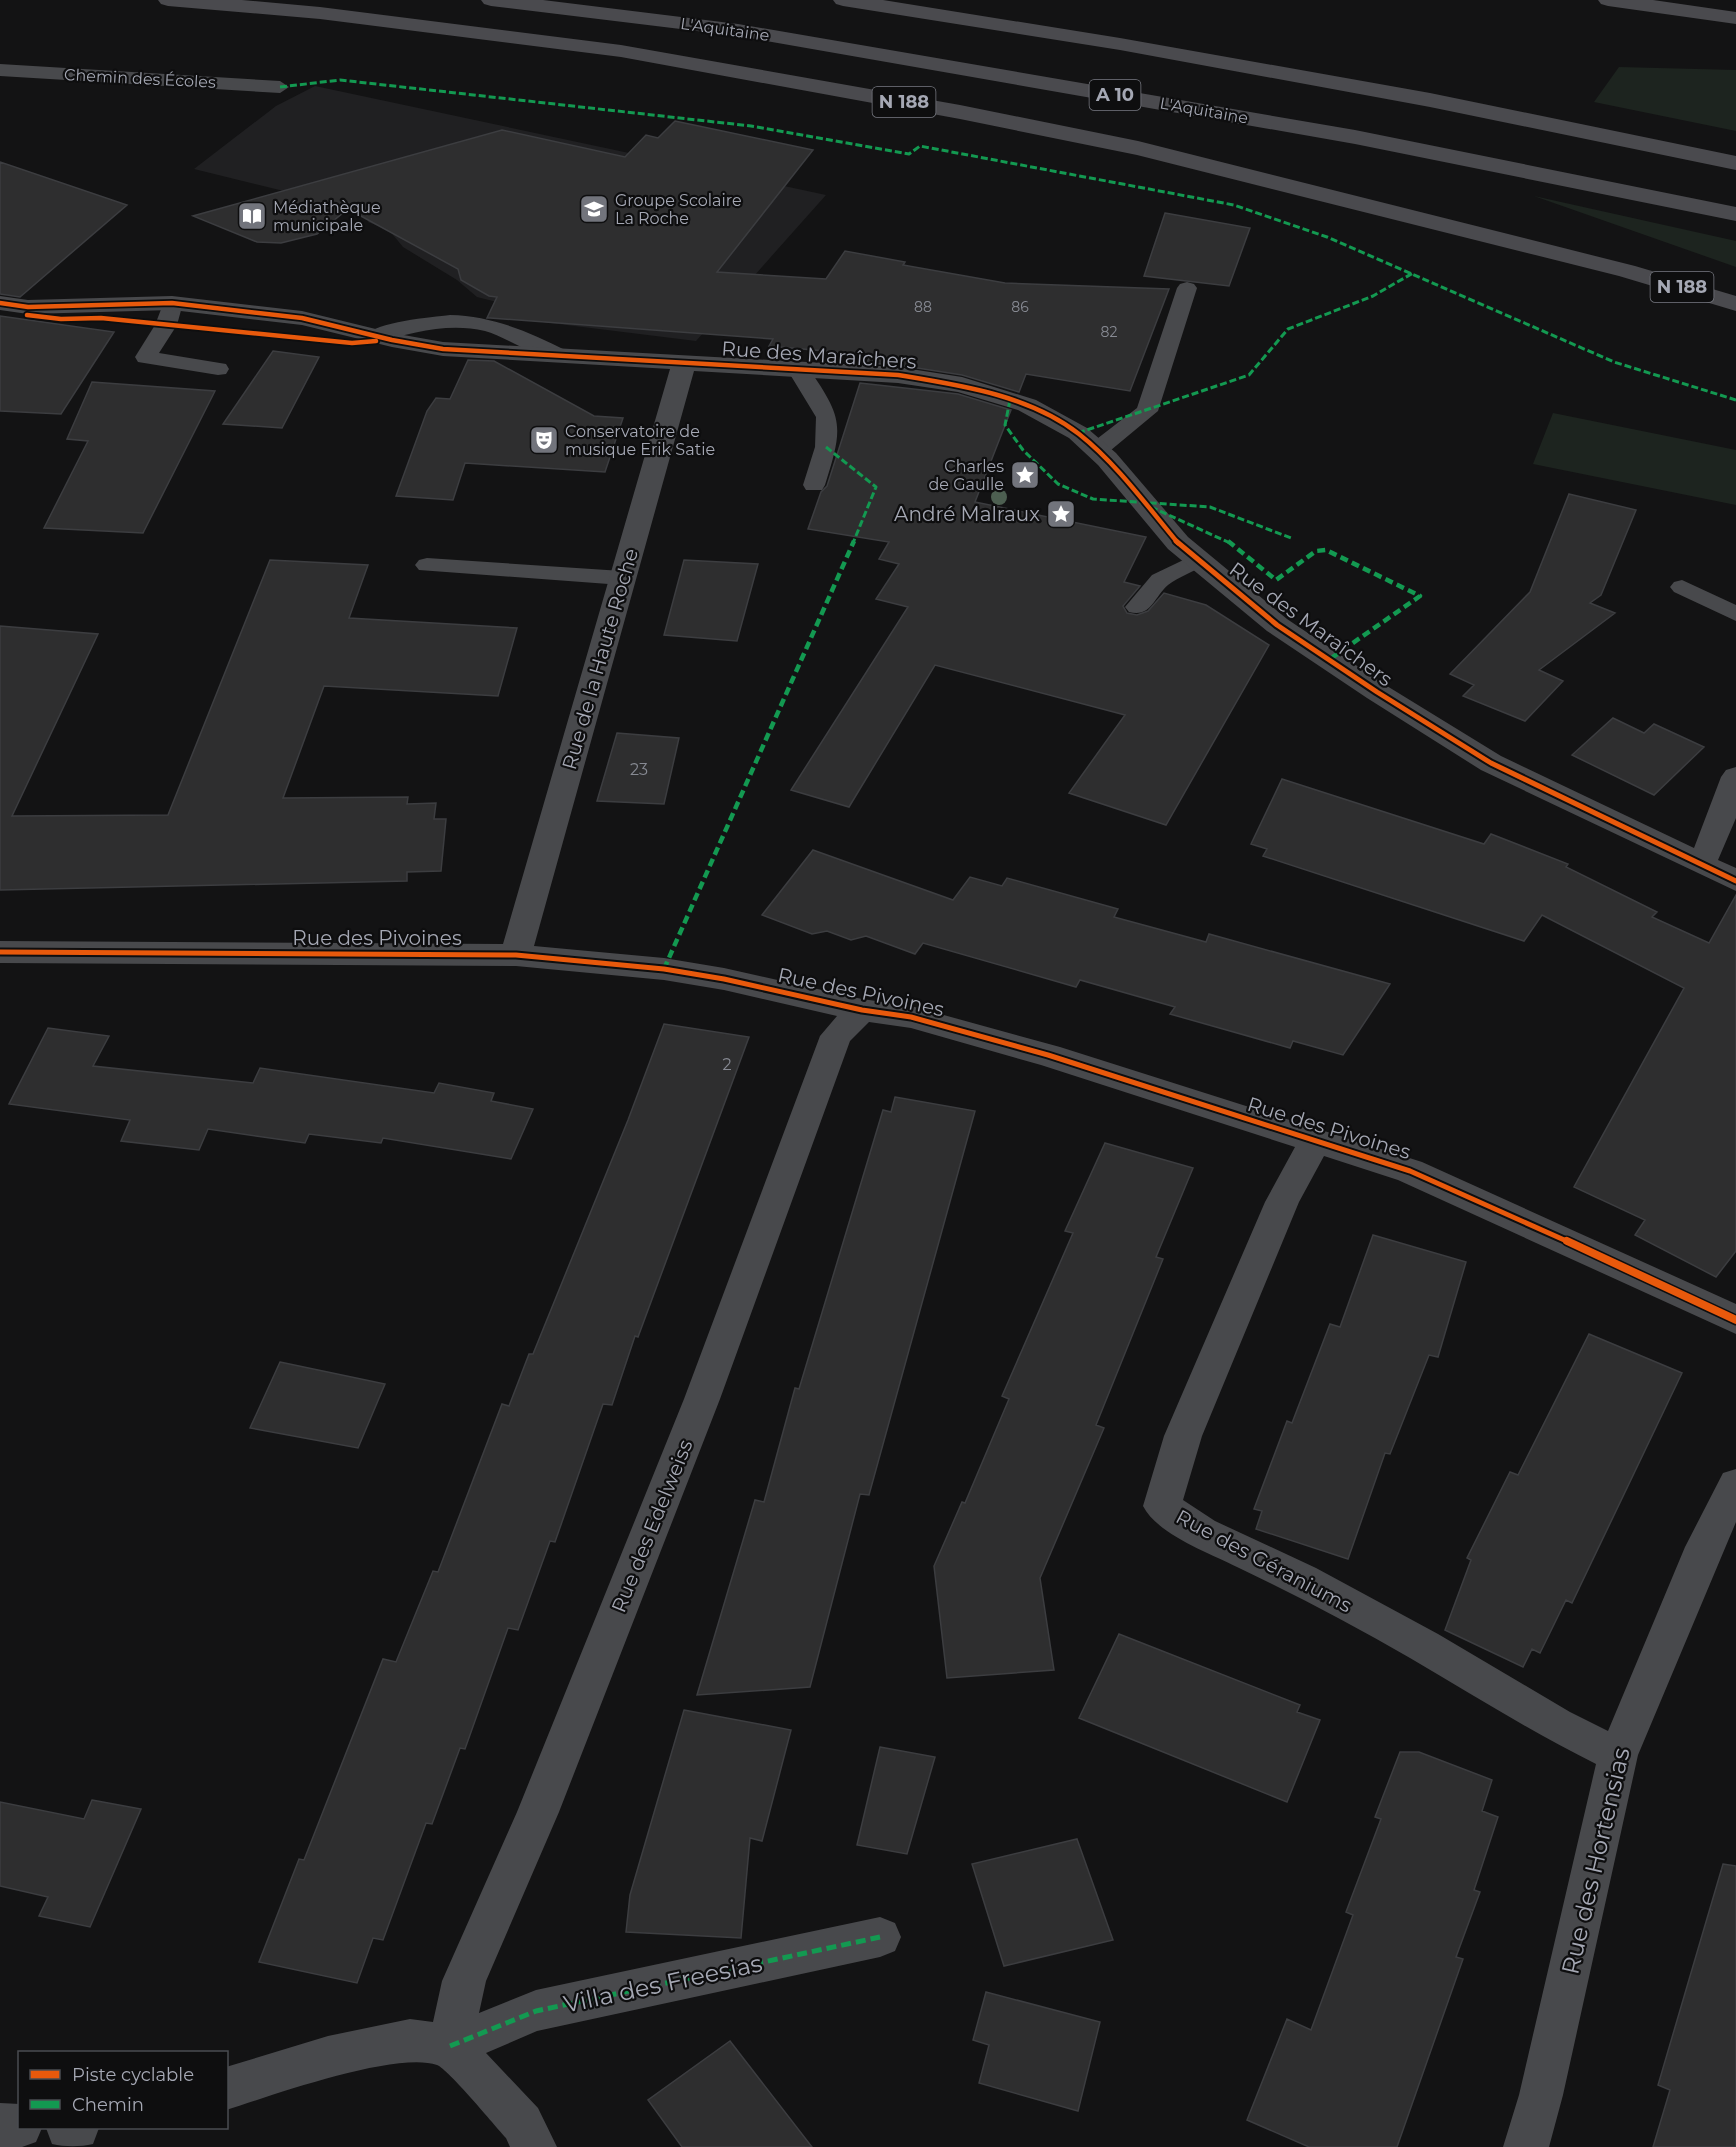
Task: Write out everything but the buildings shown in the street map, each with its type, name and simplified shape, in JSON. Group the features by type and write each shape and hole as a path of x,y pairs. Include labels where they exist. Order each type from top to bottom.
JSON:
{"highway":[{"name":"N 188","path":"168,0 320,13 621,51 960,112 1138,148 1627,271 1736,304"},
{"name":"L'Aquitaine","path":"491,0 738,30 1355,137 1736,214"},
{"path":"843,0 1120,44 1395,94 1736,163"},
{"path":"1608,0 1736,18"}],"street":[{"name":"Rue des Maraîchers","path":"0,303 28,307 172,303 302,318 443,349 898,375 962,385 1027,405 1078,433 1107,459 1178,543 1277,625 1436,731 1491,763 1736,881"},
{"name":"Rue de la Haute Roche","path":"516,955 684,363"},
{"path":"1700,864 1711,845 1736,777"},
{"name":"Rue des Pivoines","path":"0,952 516,955 663,969 724,979 862,1010 911,1017 1048,1055 1410,1171 1500,1210 1736,1320"},
{"name":"Rue des Edelweiss","path":"450,2046 464,1981 538,1812 702,1399 836,1036 862,1010"},
{"name":"Rue des Géraniums","path":"1314,1142 1282,1202 1183,1436 1162,1506 1202,1532 1302,1580 1424,1646 1556,1725 1618,1755"},
{"name":"Rue des Hortensias","path":"1526,2147 1541,2095 1618,1755 1704,1547 1736,1484"},
{"name":"Villa des Freesias","path":"450,2046 537,2011 880,1937"},
{"path":"228,2088 328,2056 410,2040 450,2046 522,2123 534,2147"},
{"path":"0,2125 18,2126"}],"lane":[{"name":"Chemin des Écoles","path":"0,70 280,87"},
{"path":"1097,450 1147,411 1187,288"},
{"path":"172,303 166,325 146,357 218,369"},
{"path":"800,371 827,417 826,447 814,484"},
{"path":"1137,607 1160,580 1198,560"},
{"path":"427,565 622,578"},
{"path":"1682,587 1736,614"}],"shaded area":[{"path":"1619,67 1736,70 1736,131 1594,102"},
{"name":"Groupe Scolaire La Roche","path":"315,86 826,195 696,341 494,316 497,302 477,297 457,280 403,247 389,230 368,222 381,191 296,194 194,169 276,106"},
{"path":"1534,196 1736,241 1736,267"},
{"path":"1553,413 1736,450 1736,505 1533,464"}],"marked path":[{"path":"280,87 340,80 751,126 909,154 920,146 1234,205 1327,237 1614,362 1736,400"},
{"path":"1078,433 1249,375 1288,329 1373,296 1413,273"},
{"path":"1010,400 1005,425 1023,450 1058,484 1093,499 1210,507 1291,538"},
{"path":"664,969 832,594 876,487 826,447"},
{"path":"1151,507 1227,540 1276,580 1316,551 1326,550 1420,596 1330,659"},
{"path":"450,2046 536,2011 880,1937"}],"cycle path":[{"path":"0,303 28,307 172,303 302,318 392,340 443,349 898,375 962,385 1027,405 1078,433 1107,459 1178,543 1277,625 1377,692 1491,763 1736,881"},
{"path":"27,315 61,319 101,318 352,343 376,341"},
{"path":"0,952 516,955 664,969 724,979 862,1010 911,1017 1048,1055 1410,1171 1500,1210 1736,1320"}],"place":[{"name":"Groupe Scolaire La Roche","path":"594,209"},
{"name":"Médiathèque municipale","path":"252,216"},
{"name":"Conservatoire de musique Erik Satie","path":"544,440"},
{"name":"Charles de Gaulle","path":"1025,475"},
{"name":"André Malraux","path":"1061,514"}]}
